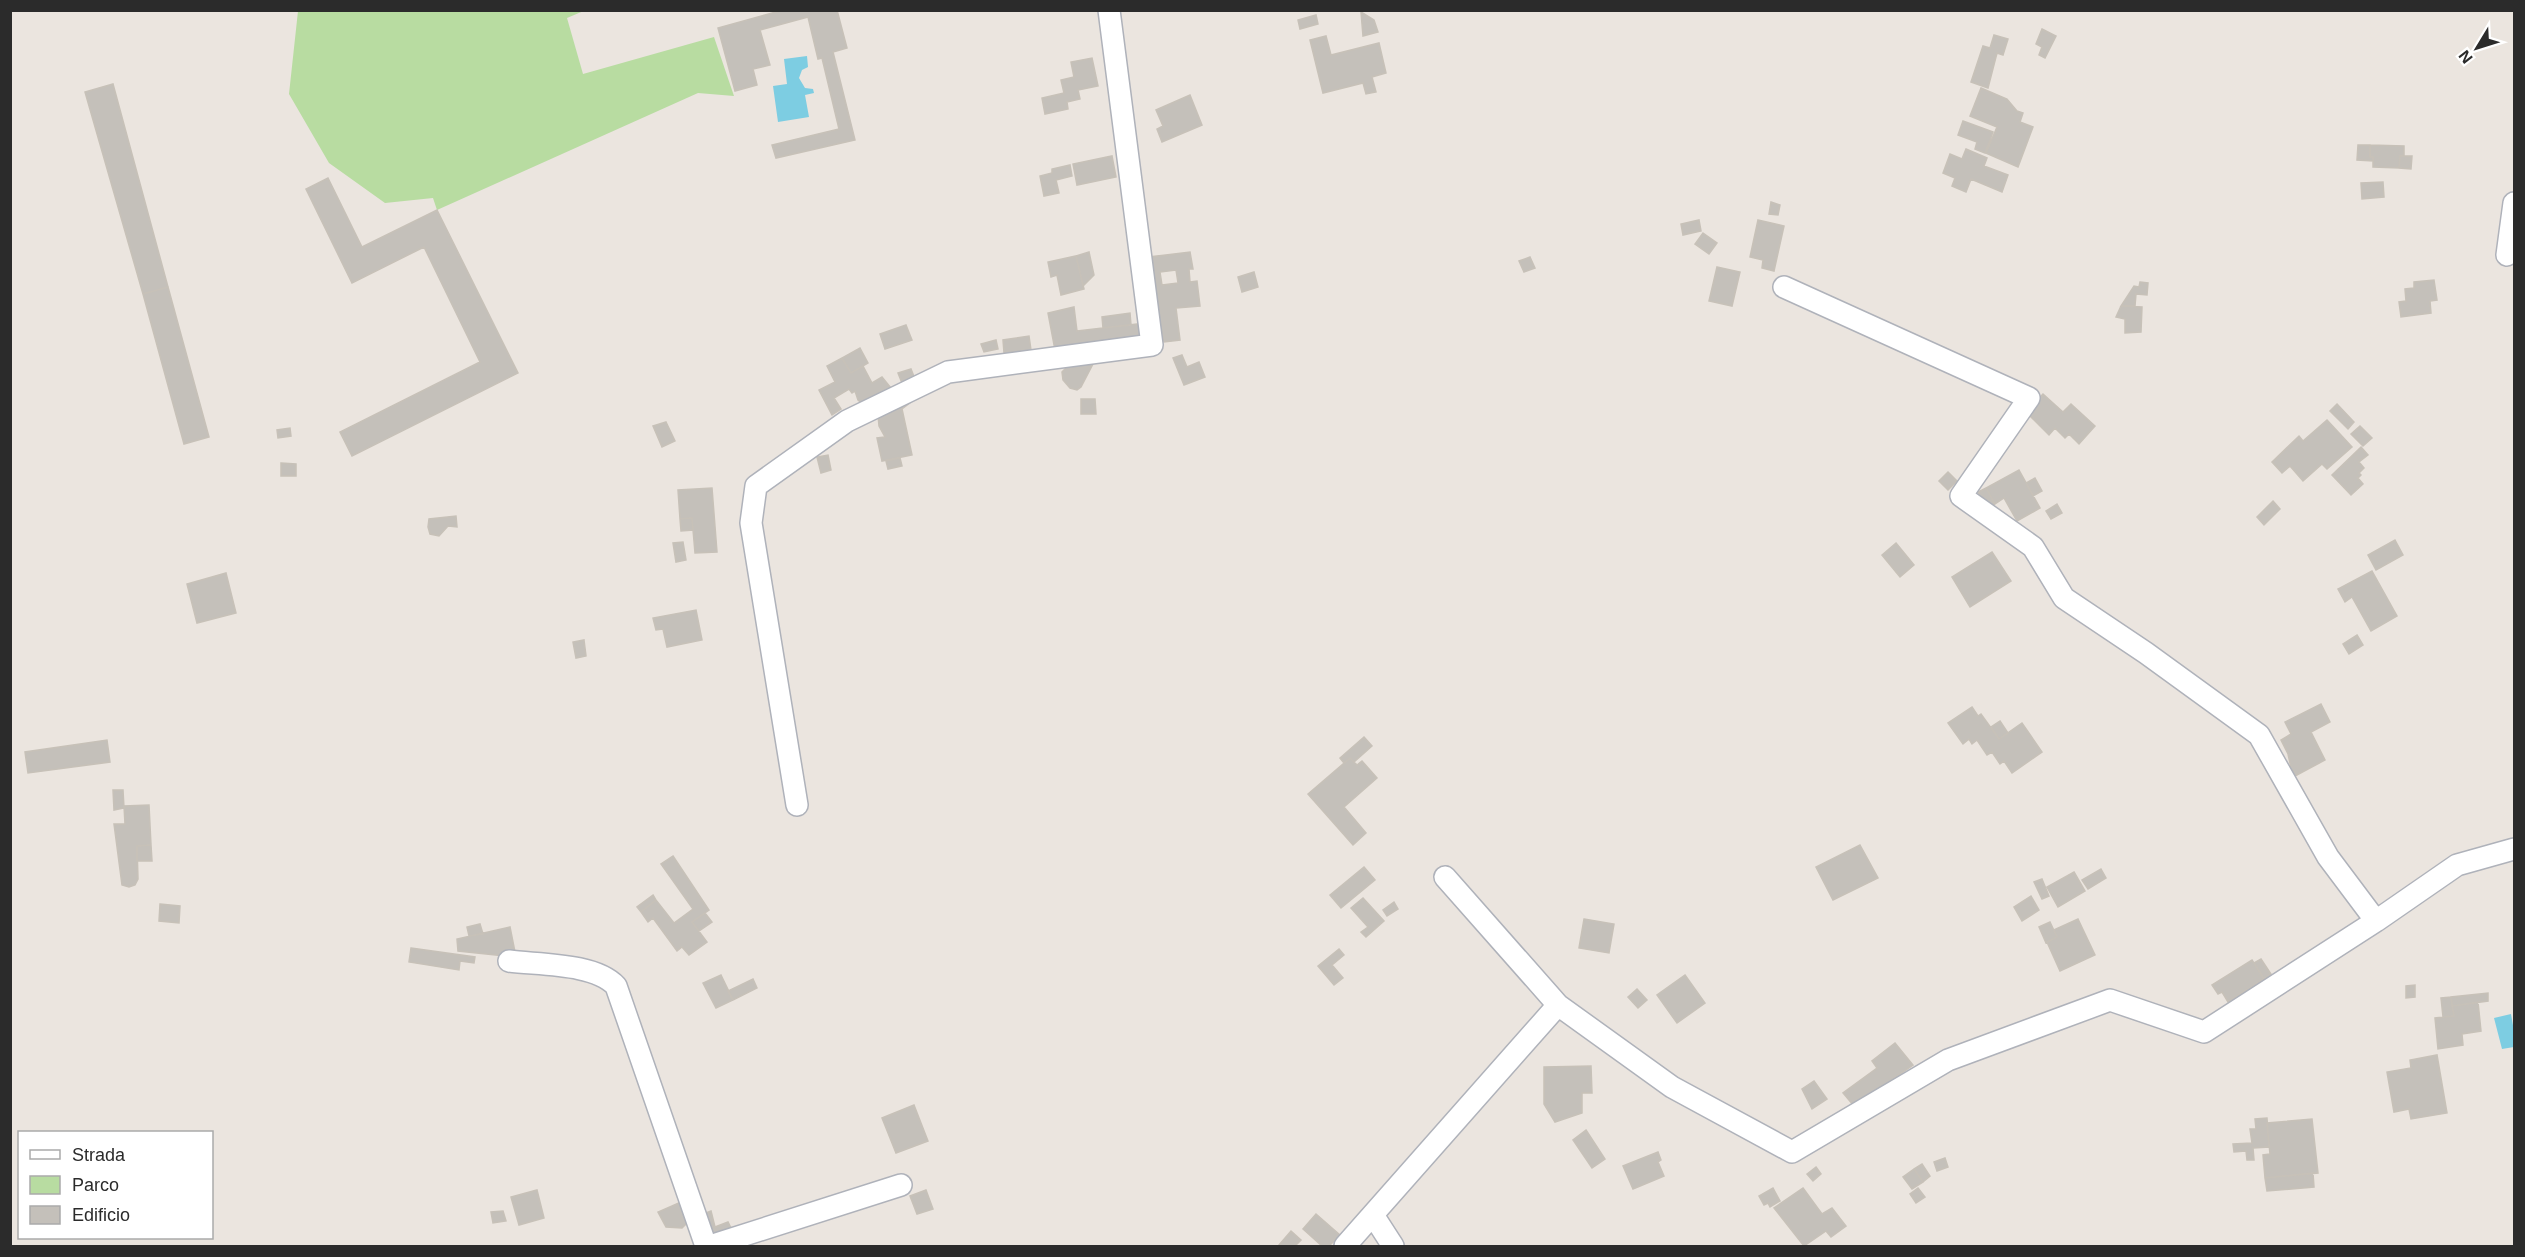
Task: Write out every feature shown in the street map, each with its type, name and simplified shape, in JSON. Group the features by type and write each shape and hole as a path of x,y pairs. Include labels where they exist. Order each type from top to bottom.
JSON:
{"street":[{"path":"797,805 751,523 756,486 847,421 948,372 1152,345 1109,10"},
{"path":"2507,255 2514,204"},
{"path":"1784,287 2028,398 1961,496 2033,547 2064,598 2146,653 2259,735 2328,857 2376,921"},
{"path":"1445,877 1558,1005 1672,1087 1792,1152 1948,1060 2110,1000 2204,1032 2457,866 2514,849"},
{"path":"510,961 581,969 609,978 616,986 708,1246 901,1185"},
{"path":"1345,1246 1558,1005"},
{"path":"1373,1215 1393,1246"}],"green space":[{"path":"586,10 567,18 583,74 714,37 734,96 698,93 437,210 433,198 385,203 329,163 289,94 298,11"}],"water":[{"path":"807,56 808,67 802,70 799,78 805,88 813,89 814,93 805,95 809,117 778,122 773,86 787,84 784,59"},
{"path":"2511,1014 2514,1047 2502,1049 2494,1018"}],"building":[{"path":"783,10 837,10 847,48 833,52 855,140 776,158 772,145 839,129 822,58 818,59 808,17 760,30 770,65 753,69 757,85 735,91 718,28"},
{"path":"1361,12 1374,20 1378,32 1363,36"},
{"path":"1316,15 1318,24 1300,29 1298,20"},
{"path":"2042,29 2056,36 2045,58 2039,55 2042,47 2036,44"},
{"path":"1994,35 2008,39 2003,55 1997,53 1988,88 1971,82 1983,46 1990,48"},
{"path":"1326,36 1331,55 1379,43 1386,73 1372,77 1376,92 1366,94 1363,83 1323,93 1310,40"},
{"path":"1092,58 1098,86 1078,90 1080,99 1067,102 1068,109 1045,114 1042,98 1064,93 1061,80 1074,77 1071,62"},
{"path":"113,84 168,287 143,294 85,92"},
{"path":"1981,88 2007,99 2017,111 2023,113 2020,122 2033,127 2018,167 1986,153 1997,127 1970,116"},
{"path":"1190,95 1202,125 1162,142 1157,129 1163,126 1156,110"},
{"path":"1963,121 1993,132 1985,153 1975,149 1977,142 1958,135"},
{"path":"2358,145 2370,145 2370,157 2373,157 2373,161 2357,160"},
{"path":"2370,145 2404,146 2404,156 2400,156 2399,168 2373,167"},
{"path":"1966,149 1987,158 1984,166 2008,175 2002,192 1971,179 1966,192 1952,186 1955,178 1943,173 1950,154 1962,159"},
{"path":"1112,156 1116,177 1077,185 1073,164"},
{"path":"2400,156 2412,156 2411,169 2399,168"},
{"path":"1070,165 1072,176 1056,180 1059,193 1044,196 1040,176 1052,173 1052,169"},
{"path":"328,178 362,247 437,210 518,373 352,456 340,432 480,362 424,247 352,283 306,189"},
{"path":"2383,182 2384,197 2362,199 2361,183"},
{"path":"1771,202 1780,205 1778,215 1769,214"},
{"path":"1699,220 1701,231 1683,235 1681,224"},
{"path":"1758,220 1784,226 1774,271 1762,268 1763,260 1750,257"},
{"path":"1703,233 1717,243 1709,254 1695,244"},
{"path":"1089,252 1094,275 1083,286 1076,256"},
{"path":"1190,252 1193,269 1189,269 1190,282 1197,281 1200,306 1176,308 1180,340 1164,342 1149,282 1149,257","holes":["1176,270 1178,283 1162,285 1160,272"]},
{"path":"1076,256 1084,289 1061,295 1057,275 1051,277 1048,262"},
{"path":"1530,257 1535,268 1524,272 1519,261"},
{"path":"1717,267 1740,272 1732,306 1709,301"},
{"path":"1254,272 1258,287 1242,292 1238,277"},
{"path":"2434,280 2437,300 2430,301 2431,313 2401,317 2399,302 2406,301 2405,289 2414,288 2414,282"},
{"path":"2140,282 2148,283 2147,295 2136,294 2135,306 2121,306 2134,286 2139,287"},
{"path":"168,287 209,437 184,444 143,294"},
{"path":"2121,306 2142,307 2141,332 2125,333 2125,319 2116,317"},
{"path":"1074,307 1077,331 1145,323 1146,335 1104,344 1055,350 1048,313"},
{"path":"1130,313 1131,325 1103,328 1102,317"},
{"path":"906,325 912,340 885,349 880,334"},
{"path":"1029,336 1031,350 1004,353 1003,340"},
{"path":"996,340 998,349 984,352 981,344"},
{"path":"860,348 868,363 851,373 842,358"},
{"path":"1182,355 1187,367 1199,362 1205,377 1184,385 1173,358"},
{"path":"842,358 851,373 863,366 872,383 882,377 891,388 864,405 858,400 855,391 852,393 849,389 834,398 841,409 832,415 819,390 835,382 827,366"},
{"path":"1093,364 1081,387 1077,390 1070,388 1063,380 1062,372 1068,366"},
{"path":"911,369 915,379 902,383 898,373"},
{"path":"2043,394 2063,412 2071,404 2095,426 2079,444 2069,434 2065,438 2055,428 2049,435 2026,412"},
{"path":"1081,399 1095,399 1096,414 1081,414"},
{"path":"910,400 911,402 902,409 912,455 882,461 877,438 885,437 879,426 878,415"},
{"path":"2337,404 2354,422 2348,429 2330,411"},
{"path":"2327,420 2352,447 2327,469 2322,464 2303,481 2290,466 2282,473 2272,462 2299,436 2303,441"},
{"path":"666,422 675,441 662,447 653,426"},
{"path":"2360,426 2372,438 2363,446 2351,434"},
{"path":"290,428 291,436 278,438 277,430"},
{"path":"2361,447 2368,455 2359,462 2364,468 2358,478 2363,484 2351,495 2332,475"},
{"path":"828,455 831,470 821,473 817,457"},
{"path":"900,458 902,466 888,469 886,461"},
{"path":"281,463 296,464 296,476 281,476"},
{"path":"2019,470 2040,508 2017,521 2004,498 1995,504 1986,488"},
{"path":"1948,472 1957,481 1948,490 1939,481"},
{"path":"2035,478 2042,491 2033,496 2026,483"},
{"path":"712,488 717,552 695,553 692,518 680,519 678,490"},
{"path":"1986,488 1995,504 1987,508 1978,492"},
{"path":"2273,501 2280,509 2264,525 2257,517"},
{"path":"2057,504 2062,513 2051,519 2046,511"},
{"path":"456,516 457,527 448,526 439,536 430,534 429,519"},
{"path":"692,518 693,530 681,531 680,519"},
{"path":"2395,540 2403,555 2376,570 2368,555"},
{"path":"683,542 686,560 676,562 673,543"},
{"path":"1896,543 1914,565 1900,577 1882,555"},
{"path":"1992,552 2011,581 1970,607 1952,577"},
{"path":"2372,571 2397,616 2371,631 2352,597 2345,602 2338,589"},
{"path":"226,573 236,613 197,623 187,584"},
{"path":"696,610 702,640 667,647 663,629 656,630 653,618"},
{"path":"2357,635 2363,645 2349,654 2343,644"},
{"path":"584,640 586,656 576,658 573,642"},
{"path":"2321,704 2330,722 2311,732 2325,760 2293,777 2288,754 2281,740 2291,734 2285,722"},
{"path":"1972,707 1978,716 1981,714 1999,739 2022,723 2042,752 2012,773 2004,761 2000,764 1992,752 1987,755 1977,740 1972,744 1969,739 1963,744 1948,723"},
{"path":"2000,721 2008,733 1999,739 1991,727"},
{"path":"1364,737 1372,746 1354,762 1350,758 1344,763 1340,758"},
{"path":"107,740 110,762 28,773 25,752"},
{"path":"1350,758 1357,765 1362,761 1377,778 1344,807 1366,833 1353,845 1308,794"},
{"path":"113,790 123,790 124,808 114,810"},
{"path":"149,805 151,845 137,846 138,879 135,885 129,887 122,885 114,824 125,824 124,806"},
{"path":"151,845 152,861 137,861 137,846"},
{"path":"1860,845 1878,878 1833,900 1816,867"},
{"path":"673,856 709,910 692,922 707,942 689,955 682,947 677,951 653,918 648,922 641,912 656,900 674,923 693,909 661,864"},
{"path":"1364,867 1375,880 1341,908 1330,895"},
{"path":"2101,869 2106,878 2088,889 2082,880"},
{"path":"2074,872 2085,891 2058,907 2047,887"},
{"path":"2042,879 2049,896 2042,899 2034,882"},
{"path":"653,895 656,900 641,912 637,907"},
{"path":"2031,896 2039,910 2022,921 2014,907"},
{"path":"1363,898 1384,921 1366,937 1361,932 1368,927 1351,908"},
{"path":"1394,902 1398,909 1387,916 1383,910"},
{"path":"160,904 180,906 179,923 159,921"},
{"path":"705,913 712,922 699,931 692,922"},
{"path":"1584,919 1614,924 1609,953 1579,948"},
{"path":"2078,919 2095,955 2060,971 2047,942 2057,937 2054,930"},
{"path":"2050,922 2057,937 2046,943 2039,927"},
{"path":"480,924 483,934 469,936 467,927"},
{"path":"510,927 516,957 458,951 457,939"},
{"path":"411,948 475,957 474,963 460,961 459,970 409,962"},
{"path":"1339,949 1344,955 1332,965 1343,978 1334,985 1318,966"},
{"path":"2261,959 2271,974 2264,979 2254,963"},
{"path":"2252,960 2264,979 2228,1002 2222,992 2218,994 2212,985"},
{"path":"721,975 733,1000 716,1008 703,983"},
{"path":"1685,975 1705,1003 1677,1023 1657,995"},
{"path":"753,979 757,988 733,1000 728,991"},
{"path":"2415,985 2415,997 2406,998 2406,986"},
{"path":"1637,989 1647,1000 1638,1008 1628,997"},
{"path":"2488,993 2488,1001 2452,1006 2451,997"},
{"path":"2451,997 2454,1016 2443,1017 2441,998"},
{"path":"2478,1002 2481,1031 2462,1034 2463,1045 2438,1049 2435,1018 2454,1016 2452,1006"},
{"path":"1895,1043 1913,1065 1854,1106 1843,1093 1877,1068 1872,1061"},
{"path":"2437,1055 2447,1113 2411,1119 2409,1109 2394,1112 2387,1072 2411,1068 2410,1060"},
{"path":"1591,1066 1592,1093 1582,1093 1582,1113 1555,1122 1544,1104 1544,1067"},
{"path":"1814,1081 1827,1099 1812,1109 1802,1089"},
{"path":"914,1105 928,1141 896,1153 882,1118"},
{"path":"2267,1118 2269,1147 2253,1148 2254,1160 2247,1160 2246,1151 2234,1152 2233,1144 2252,1143 2250,1129 2256,1129 2255,1119"},
{"path":"2312,1119 2318,1173 2265,1178 2263,1155 2270,1154 2267,1123"},
{"path":"1586,1130 1605,1159 1592,1168 1573,1140"},
{"path":"1658,1152 1661,1160 1658,1162 1664,1176 1633,1189 1623,1166"},
{"path":"1945,1158 1948,1167 1937,1171 1934,1162"},
{"path":"1922,1164 1930,1176 1923,1182 1914,1169"},
{"path":"1816,1167 1821,1174 1813,1181 1807,1174"},
{"path":"1914,1169 1923,1182 1912,1189 1903,1177"},
{"path":"2313,1173 2314,1187 2267,1191 2265,1178"},
{"path":"1773,1188 1780,1201 1770,1207 1768,1203 1764,1205 1759,1196"},
{"path":"1803,1188 1822,1214 1832,1208 1846,1226 1831,1237 1826,1231 1804,1246 1774,1208"},
{"path":"1918,1188 1925,1197 1916,1203 1910,1194"},
{"path":"537,1190 544,1218 519,1225 511,1197"},
{"path":"926,1190 933,1209 917,1214 910,1196"},
{"path":"681,1202 688,1222 682,1228 666,1227 658,1212"},
{"path":"503,1211 506,1221 493,1223 491,1212"},
{"path":"711,1211 715,1227 728,1222 734,1234 707,1239 698,1216"},
{"path":"1316,1214 1340,1235 1329,1246 1322,1246 1303,1229"},
{"path":"1291,1231 1301,1240 1295,1246 1280,1246 1279,1245"}]}
